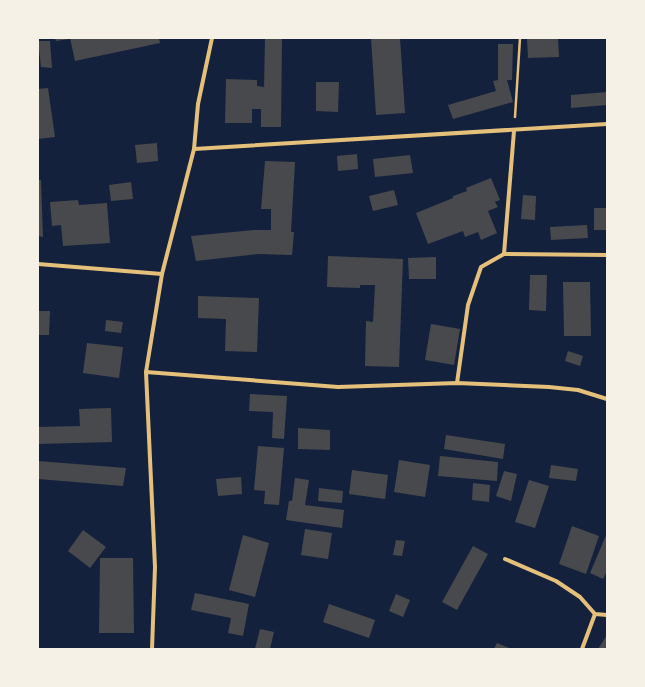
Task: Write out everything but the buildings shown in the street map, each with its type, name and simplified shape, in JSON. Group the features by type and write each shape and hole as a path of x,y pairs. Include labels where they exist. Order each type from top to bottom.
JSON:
{"street":[{"path":"152,649 155,567 146,372 162,274 194,149 198,104 212,38"},
{"path":"194,149 607,124"},
{"path":"504,254 514,130"},
{"path":"457,383 468,306 482,266 504,254 607,255"},
{"path":"38,264 162,274"},
{"path":"146,372 338,387 457,383 578,390 607,399"},
{"path":"505,559 556,581 580,597 595,614 607,615"},
{"path":"582,649 595,614"}],"path":[{"path":"514,130 520,38"}]}
